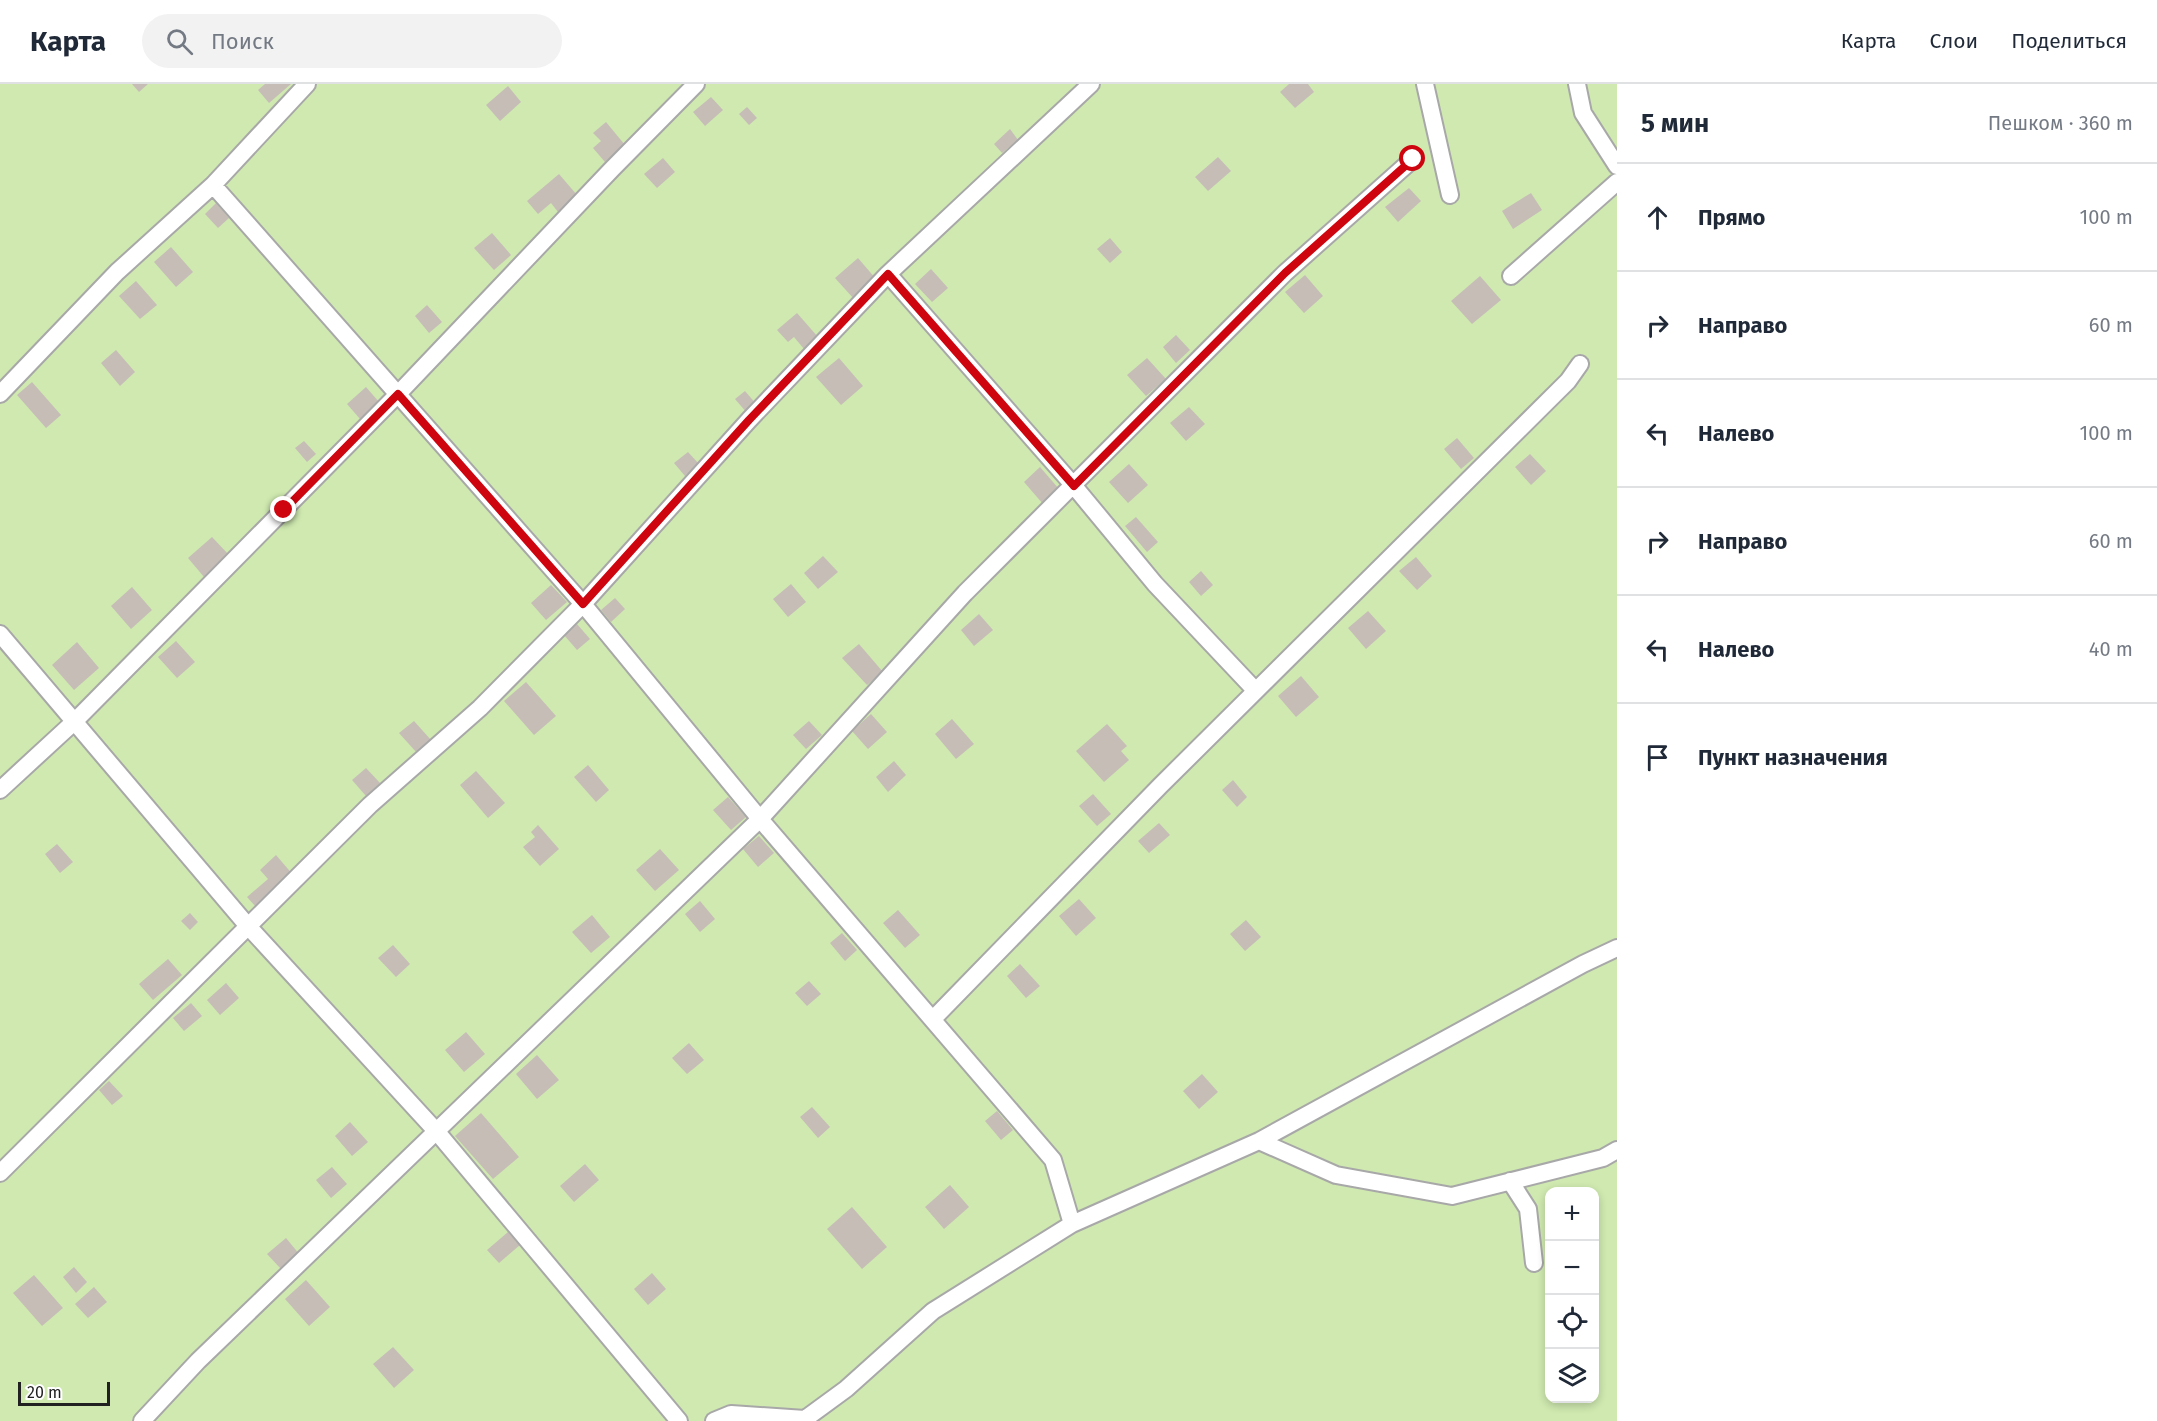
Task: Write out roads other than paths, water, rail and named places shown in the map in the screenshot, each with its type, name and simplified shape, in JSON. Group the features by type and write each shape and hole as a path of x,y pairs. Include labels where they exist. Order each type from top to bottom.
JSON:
{"lane":[{"path":"0,394 117,272 213,185 307,84"},
{"path":"0,790 75,721 398,394 696,84"},
{"path":"0,1173 370,805 480,708 583,604 749,420 888,274 1090,84"},
{"path":"1425,84 1450,195"},
{"path":"1577,84 1583,113 1617,166"},
{"path":"142,1421 198,1361 760,819 965,593 1285,273 1413,159"},
{"path":"1511,276 1617,182"},
{"path":"213,185 583,604 760,819 1053,1160 1072,1224"},
{"path":"888,274 1074,486 1155,584 1255,690"},
{"path":"933,1019 1255,690 1568,381 1580,364"},
{"path":"0,634 247,925 437,1132 680,1421"},
{"path":"714,1421 731,1414 805,1420 846,1389 933,1311 1072,1224 1259,1141 1582,964 1617,948"},
{"path":"1259,1141 1336,1175 1452,1196 1603,1158 1617,1150"},
{"path":"1510,1181 1528,1209 1534,1263"}]}
